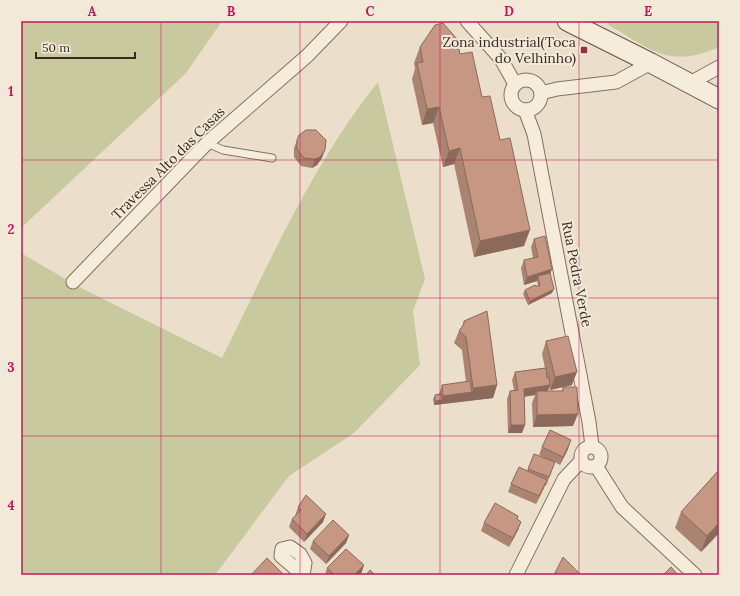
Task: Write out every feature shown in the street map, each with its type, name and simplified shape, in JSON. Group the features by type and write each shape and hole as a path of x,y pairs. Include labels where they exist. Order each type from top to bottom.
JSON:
{"main road":[{"path":"567,21 652,63 719,99"}],"street":[{"name":"Travessa Alto das Casas","path":"73,282 207,143 307,56 341,21"},
{"path":"467,21 501,60 515,84"},
{"path":"541,93 556,89 616,82 652,63"},
{"path":"690,83 719,67"},
{"path":"524,80 533,82 537,85 541,93 535,107 525,110 516,106 512,102 511,92 515,84 524,80"},
{"name":"Rua Pedra Verde","path":"525,110 534,134 589,422 592,446"},
{"path":"517,572 564,479 581,461 580,457 584,449 592,446 599,450 601,454 599,463 596,466"},
{"path":"581,461 588,466 596,466"},
{"path":"596,466 622,507 695,575"}],"lane":[{"path":"207,143 222,150 272,158"}],"green space":[{"path":"21,21 222,21 186,73 21,228"},
{"path":"609,21 719,21 719,47 701,54 672,56 647,48 607,24"},
{"path":"378,82 425,279 413,311 420,365 354,433 289,476 215,575 21,575 21,253 81,288 222,358 275,251 312,181 332,146"}],"building":[{"path":"443,23 457,39 460,54 472,52 482,97 490,96 500,140 510,138 530,230 480,241 460,148 449,151 439,107 427,109 417,63 423,62 420,47 435,25"},
{"path":"306,130 316,130 326,140 325,150 320,157 315,159 304,158 297,149 297,140 299,135"},
{"path":"545,236 552,269 527,277 524,260 538,257 534,239"},
{"path":"550,273 554,289 530,301 525,290 535,285 540,286 538,276"},
{"path":"487,311 497,385 473,388 466,337 459,331 464,324 464,321"},
{"path":"568,336 577,372 555,377 546,341"},
{"path":"546,368 547,378 549,377 550,385 524,389 525,425 511,425 510,391 518,390 515,372"},
{"path":"470,381 472,392 443,396 442,385"},
{"path":"563,387 577,387 578,414 537,415 537,391 563,391"},
{"path":"441,394 442,400 435,401 435,395"},
{"path":"550,430 571,440 563,457 542,447"},
{"path":"534,454 555,462 549,477 528,469"},
{"path":"519,467 547,480 539,496 511,484"},
{"path":"719,470 719,523 707,536 681,512"},
{"path":"306,495 326,514 307,534 292,519 301,510 298,507"},
{"path":"495,503 518,516 517,519 521,522 513,538 484,523"},
{"path":"333,520 349,535 329,556 313,541"},
{"path":"346,549 364,565 354,575 335,575 327,568"},
{"path":"563,557 581,575 554,575"},
{"path":"267,558 284,575 251,575"},
{"path":"671,567 678,575 663,575"},
{"path":"370,570 375,575 366,575"}],"place":[{"name":"Zona industrial(Toca do Velhinho)","path":"584,50"}]}
